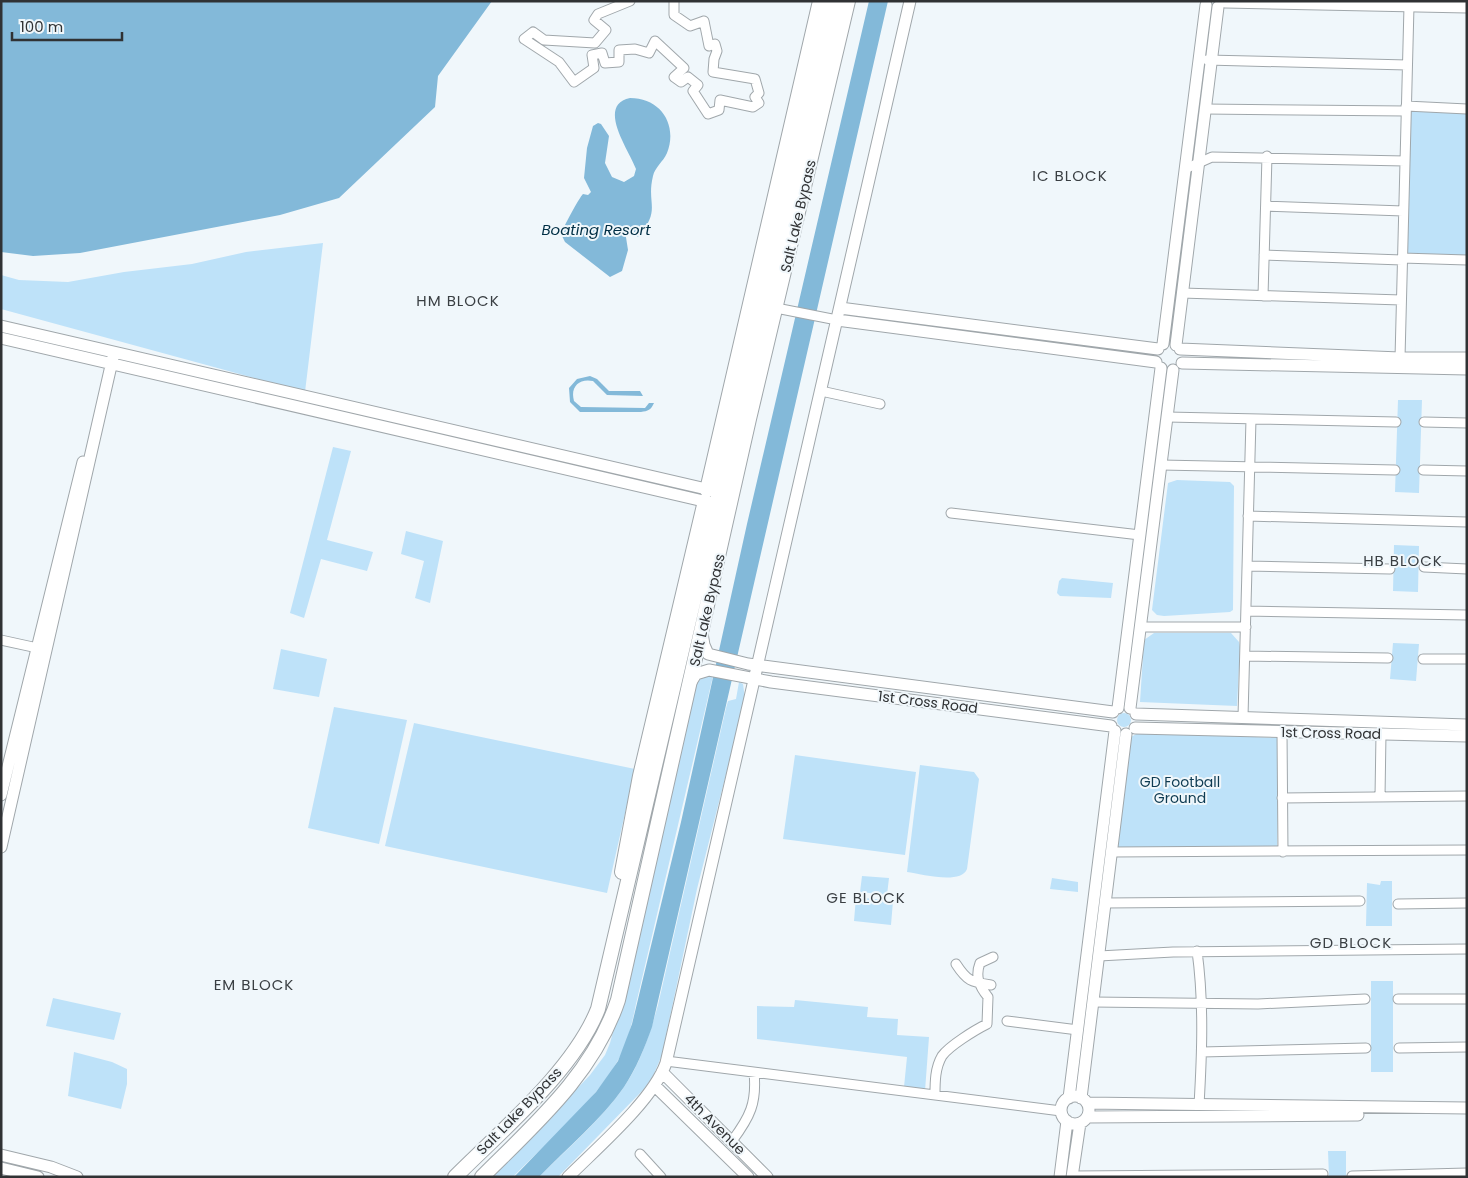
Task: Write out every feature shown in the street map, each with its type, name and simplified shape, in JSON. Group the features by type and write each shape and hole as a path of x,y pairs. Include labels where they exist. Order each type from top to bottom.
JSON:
{"main road":[{"name":"Salt Lake Bypass","path":"482,1177 572,1084 606,1031 616,1007 702,631 820,1"},
{"name":"Salt Lake Bypass","path":"763,305 834,1"},
{"name":"Salt Lake Bypass","path":"580,1038 592,1024 598,1009 619,926 619,907 634,806 683,594 712,497 763,305 848,1"},
{"name":"Salt Lake Bypass","path":"456,1177 563,1075 580,1038 605,957 651,788 692,612 712,497"},
{"path":"683,594 692,612"},
{"path":"634,806 651,788"},
{"path":"619,907 638,909"},
{"path":"469,1177 563,1075 586,1063"}],"street":[{"path":"630,1 598,14 594,20 606,30 595,43 544,40 533,32 524,39 559,62 574,82 594,68 592,55 602,53 605,63 619,62 619,50 635,49 649,53 655,41 684,68 674,77 680,82 688,77 695,80 698,85 693,91 708,114 718,110 720,100 753,107 759,103 755,97 759,93 755,79 713,72 717,51 715,44 709,46 704,21 690,26 674,15 674,1"},
{"path":"568,1177 646,1097 655,1086 666,1061 749,678 821,391 910,1"},
{"path":"1068,1176 1083,1120 1089,1111 1084,1101 1093,1002 1089,988 1113,728 1124,711 1140,626 1143,543 1161,465 1167,417 1168,366 1161,347 1199,60 1204,3 1370,3 1467,7"},
{"path":"1124,711 1143,543 1168,366 1178,347 1182,293 1211,60 1223,4"},
{"path":"1400,358 1409,6"},
{"path":"1199,60 1407,65"},
{"path":"1205,108 1467,109"},
{"path":"1185,169 1212,157 1267,156 1405,161"},
{"path":"1263,296 1267,156"},
{"path":"1266,206 1404,211"},
{"path":"1264,255 1467,260"},
{"path":"1182,293 1401,300"},
{"path":"763,305 837,320 1168,366 1363,362 1449,363 1467,358"},
{"path":"840,308 1161,347 1363,362 1400,358 1449,363 1467,369"},
{"path":"1,326 109,358"},
{"path":"1,338 109,358 712,497"},
{"path":"1,847 23,728 109,358"},
{"path":"821,391 880,404"},
{"path":"1167,417 1396,422"},
{"path":"1243,717 1251,419"},
{"path":"1424,422 1467,423"},
{"path":"1161,465 1395,470"},
{"path":"1423,470 1467,471"},
{"path":"951,513 1143,543"},
{"path":"1248,516 1467,522"},
{"path":"1247,566 1390,569"},
{"path":"1424,567 1467,569"},
{"path":"1246,611 1467,616"},
{"path":"1140,626 1246,626"},
{"name":"1st Cross Road","path":"702,631 704,645 712,656 752,665 1024,700 1124,711 1467,725"},
{"path":"1,640 42,649"},
{"path":"1245,656 1388,658"},
{"path":"1423,659 1467,660"},
{"name":"1st Cross Road","path":"690,684 696,674 709,670 749,678 1023,714 1130,731 1467,736"},
{"path":"845,691 848,678"},
{"path":"1023,714 1024,700"},
{"path":"1070,1098 1078,1030 1099,956 1130,731 1137,722 1124,711"},
{"path":"1327,733 1328,720"},
{"path":"1412,735 1413,723"},
{"path":"1,795 5,766 23,728"},
{"path":"1282,732 1283,852"},
{"path":"1380,734 1380,797"},
{"path":"1282,798 1467,796"},
{"path":"1112,852 1467,850"},
{"path":"1106,903 1360,901"},
{"path":"1398,904 1467,903"},
{"path":"1099,956 1197,952 1467,949"},
{"path":"1197,952 1201,982 1202,1052 1199,1105"},
{"path":"934,1095 936,1074 942,1055 969,1033 987,1024 988,996 979,983 976,972 980,963 993,957"},
{"path":"956,964 963,975 973,983 991,985"},
{"path":"1398,998 1467,999"},
{"path":"1093,1002 1200,1004 1365,999"},
{"path":"1007,1020 1078,1030"},
{"path":"1202,1052 1366,1048"},
{"path":"1399,1048 1467,1048"},
{"path":"666,1061 934,1095 1064,1116 1072,1124 1083,1120 1241,1111 1467,1114"},
{"name":"4th Avenue","path":"662,1072 767,1177"},
{"path":"732,1141 750,1117 756,1088 754,1072"},
{"name":"4th Avenue","path":"655,1086 748,1177"},
{"path":"1068,1176 1064,1102 1070,1098 1084,1101 1199,1105 1241,1111"},
{"path":"1155,1104 1155,1116"},
{"path":"1393,1112 1467,1108"},
{"path":"640,1154 658,1176"},
{"path":"1,1155 40,1164 77,1177"},
{"path":"1,1168 37,1177 40,1164"},
{"path":"1352,1176 1467,1173"},
{"path":"1068,1176 1323,1174"}],"green space":[{"path":"1409,109 1467,111 1467,258 1404,257"},
{"path":"323,243 305,392 1,309 1,275 19,280 68,282 124,272 192,264 246,252"},
{"path":"1398,400 1422,400 1419,493 1395,492"},
{"path":"333,447 351,451 327,540 373,552 367,571 321,559 304,618 290,613"},
{"path":"1177,480 1230,482 1234,486 1233,610 1230,612 1164,616 1157,615 1152,610 1168,483"},
{"path":"406,531 443,541 430,603 415,598 424,561 401,554"},
{"path":"1394,545 1419,546 1418,592 1393,591"},
{"path":"1062,578 1113,583 1111,598 1060,596 1057,593 1059,581"},
{"path":"1154,633 1231,633 1239,642 1240,647 1237,706 1140,702 1144,640"},
{"path":"1393,643 1419,644 1416,681 1390,679"},
{"path":"281,649 327,659 319,697 273,689"},
{"path":"710,673 713,676 633,1019 624,1049 607,1078 582,1108 513,1177 493,1177 590,1075 605,1055 637,945 696,685 702,677"},
{"path":"739,682 743,684 745,699 697,889 662,1055 653,1076 644,1089 558,1177 539,1177 595,1122 615,1099 630,1077 644,1047 658,1005 726,708 728,701 736,699"},
{"path":"334,707 407,720 379,844 308,828"},
{"path":"1121,713 1127,713 1131,720 1127,727 1121,727 1117,723 1117,717"},
{"path":"414,723 635,769 607,893 385,846"},
{"name":"GD Football Ground","path":"1140,732 1279,738 1277,848 1116,848 1129,738"},
{"path":"795,755 916,772 905,855 783,839"},
{"path":"920,765 974,772 979,779 967,869 963,874 949,878 907,872"},
{"path":"862,876 889,878 887,895 860,892"},
{"path":"1052,878 1078,882 1078,892 1050,889"},
{"path":"1381,881 1392,881 1392,926 1366,926 1367,883 1380,885"},
{"path":"856,897 893,901 891,925 854,921"},
{"path":"1371,981 1393,981 1393,1072 1371,1072"},
{"path":"53,998 121,1013 114,1040 46,1026"},
{"path":"795,1000 868,1007 867,1017 898,1019 897,1035 929,1037 925,1091 904,1087 907,1057 757,1039 757,1006 794,1007"},
{"path":"74,1052 112,1062 127,1069 127,1084 121,1109 68,1096"},
{"path":"1328,1151 1346,1151 1346,1177 1329,1177"}],"shaded area":[{"path":"1,1 492,1 438,76 435,107 339,198 280,215 80,253 33,256 1,252"},
{"path":"869,1 888,1 652,1027 632,1073 624,1087 605,1111 539,1177 514,1177 596,1092 618,1061 632,1024 681,822 747,524"},
{"name":"Boating Resort","path":"630,98 641,99 658,108 668,123 670,143 667,153 653,176 651,186 652,207 649,220 638,237 630,228 625,231 628,250 622,271 610,277 565,242 561,234 583,194 588,195 591,192 584,178 587,148 593,126 598,123 601,124 609,136 605,163 612,177 624,182 634,176 636,169 622,140 615,119 616,109 620,102"},
{"path":"590,376 597,379 609,391 640,391 643,396 607,395 593,381 588,380 580,382 573,392 574,401 581,407 645,408 649,403 654,403 649,410 641,412 580,412 570,402 569,388 577,379"}],"district":[{"name":"IC BLOCK","path":"1070,176"},
{"name":"HM BLOCK","path":"458,301"},
{"name":"HB BLOCK","path":"1403,561"},
{"name":"GE BLOCK","path":"866,898"},
{"name":"GD BLOCK","path":"1351,943"},
{"name":"EM BLOCK","path":"254,985"}]}
